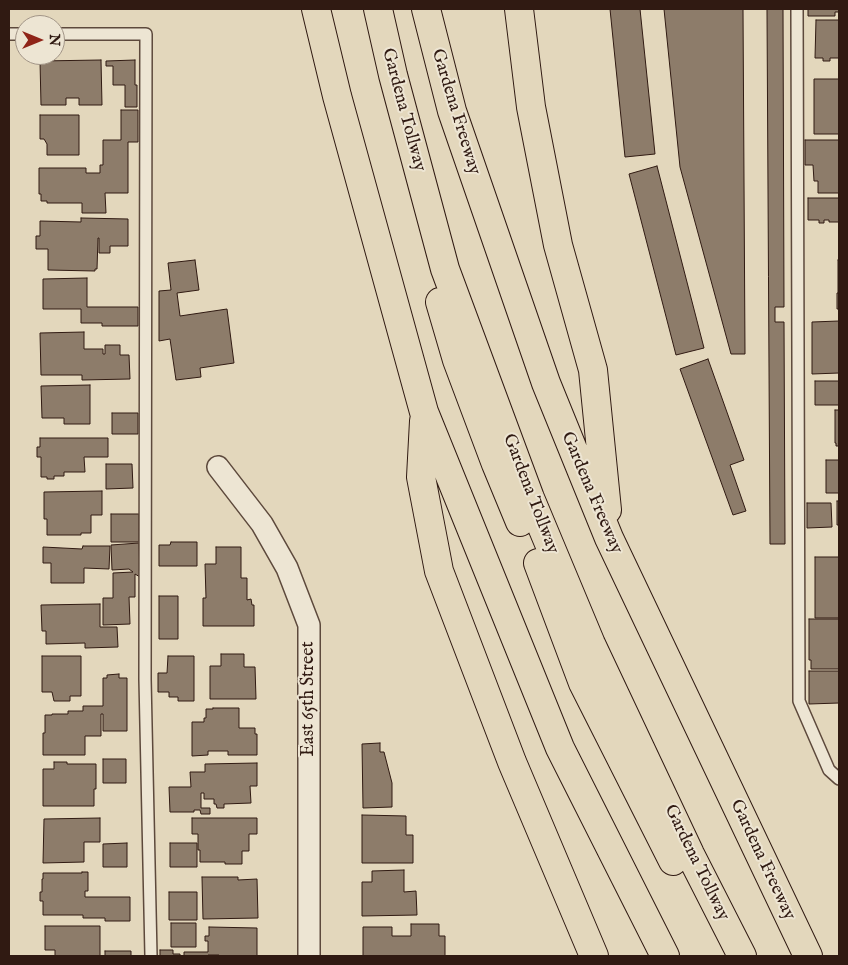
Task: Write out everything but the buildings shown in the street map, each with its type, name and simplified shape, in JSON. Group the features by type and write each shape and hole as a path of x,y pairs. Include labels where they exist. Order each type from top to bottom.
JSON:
{"highway":[{"path":"316,9 337,96 424,412 560,748 665,956"},
{"name":"Gardena Tollway","path":"358,9 396,156 457,360 496,464 539,564 583,683 722,956"},
{"name":"Gardena Tollway","path":"378,9 393,75 446,269 530,498 591,644 690,854 742,956"},
{"name":"Gardena Freeway","path":"426,9 452,111 546,383 610,538 808,956"},
{"path":"519,9 531,107 558,245 593,370 610,538"},
{"path":"424,412 421,477 439,571 512,762 594,956"}],"street":[{"name":"East 65th Street","path":"218,467 262,524 287,568 309,624 309,956"}],"lane":[{"path":"797,9 799,701 829,770 839,779"},
{"path":"65,34 146,34 145,679 151,956"}]}
